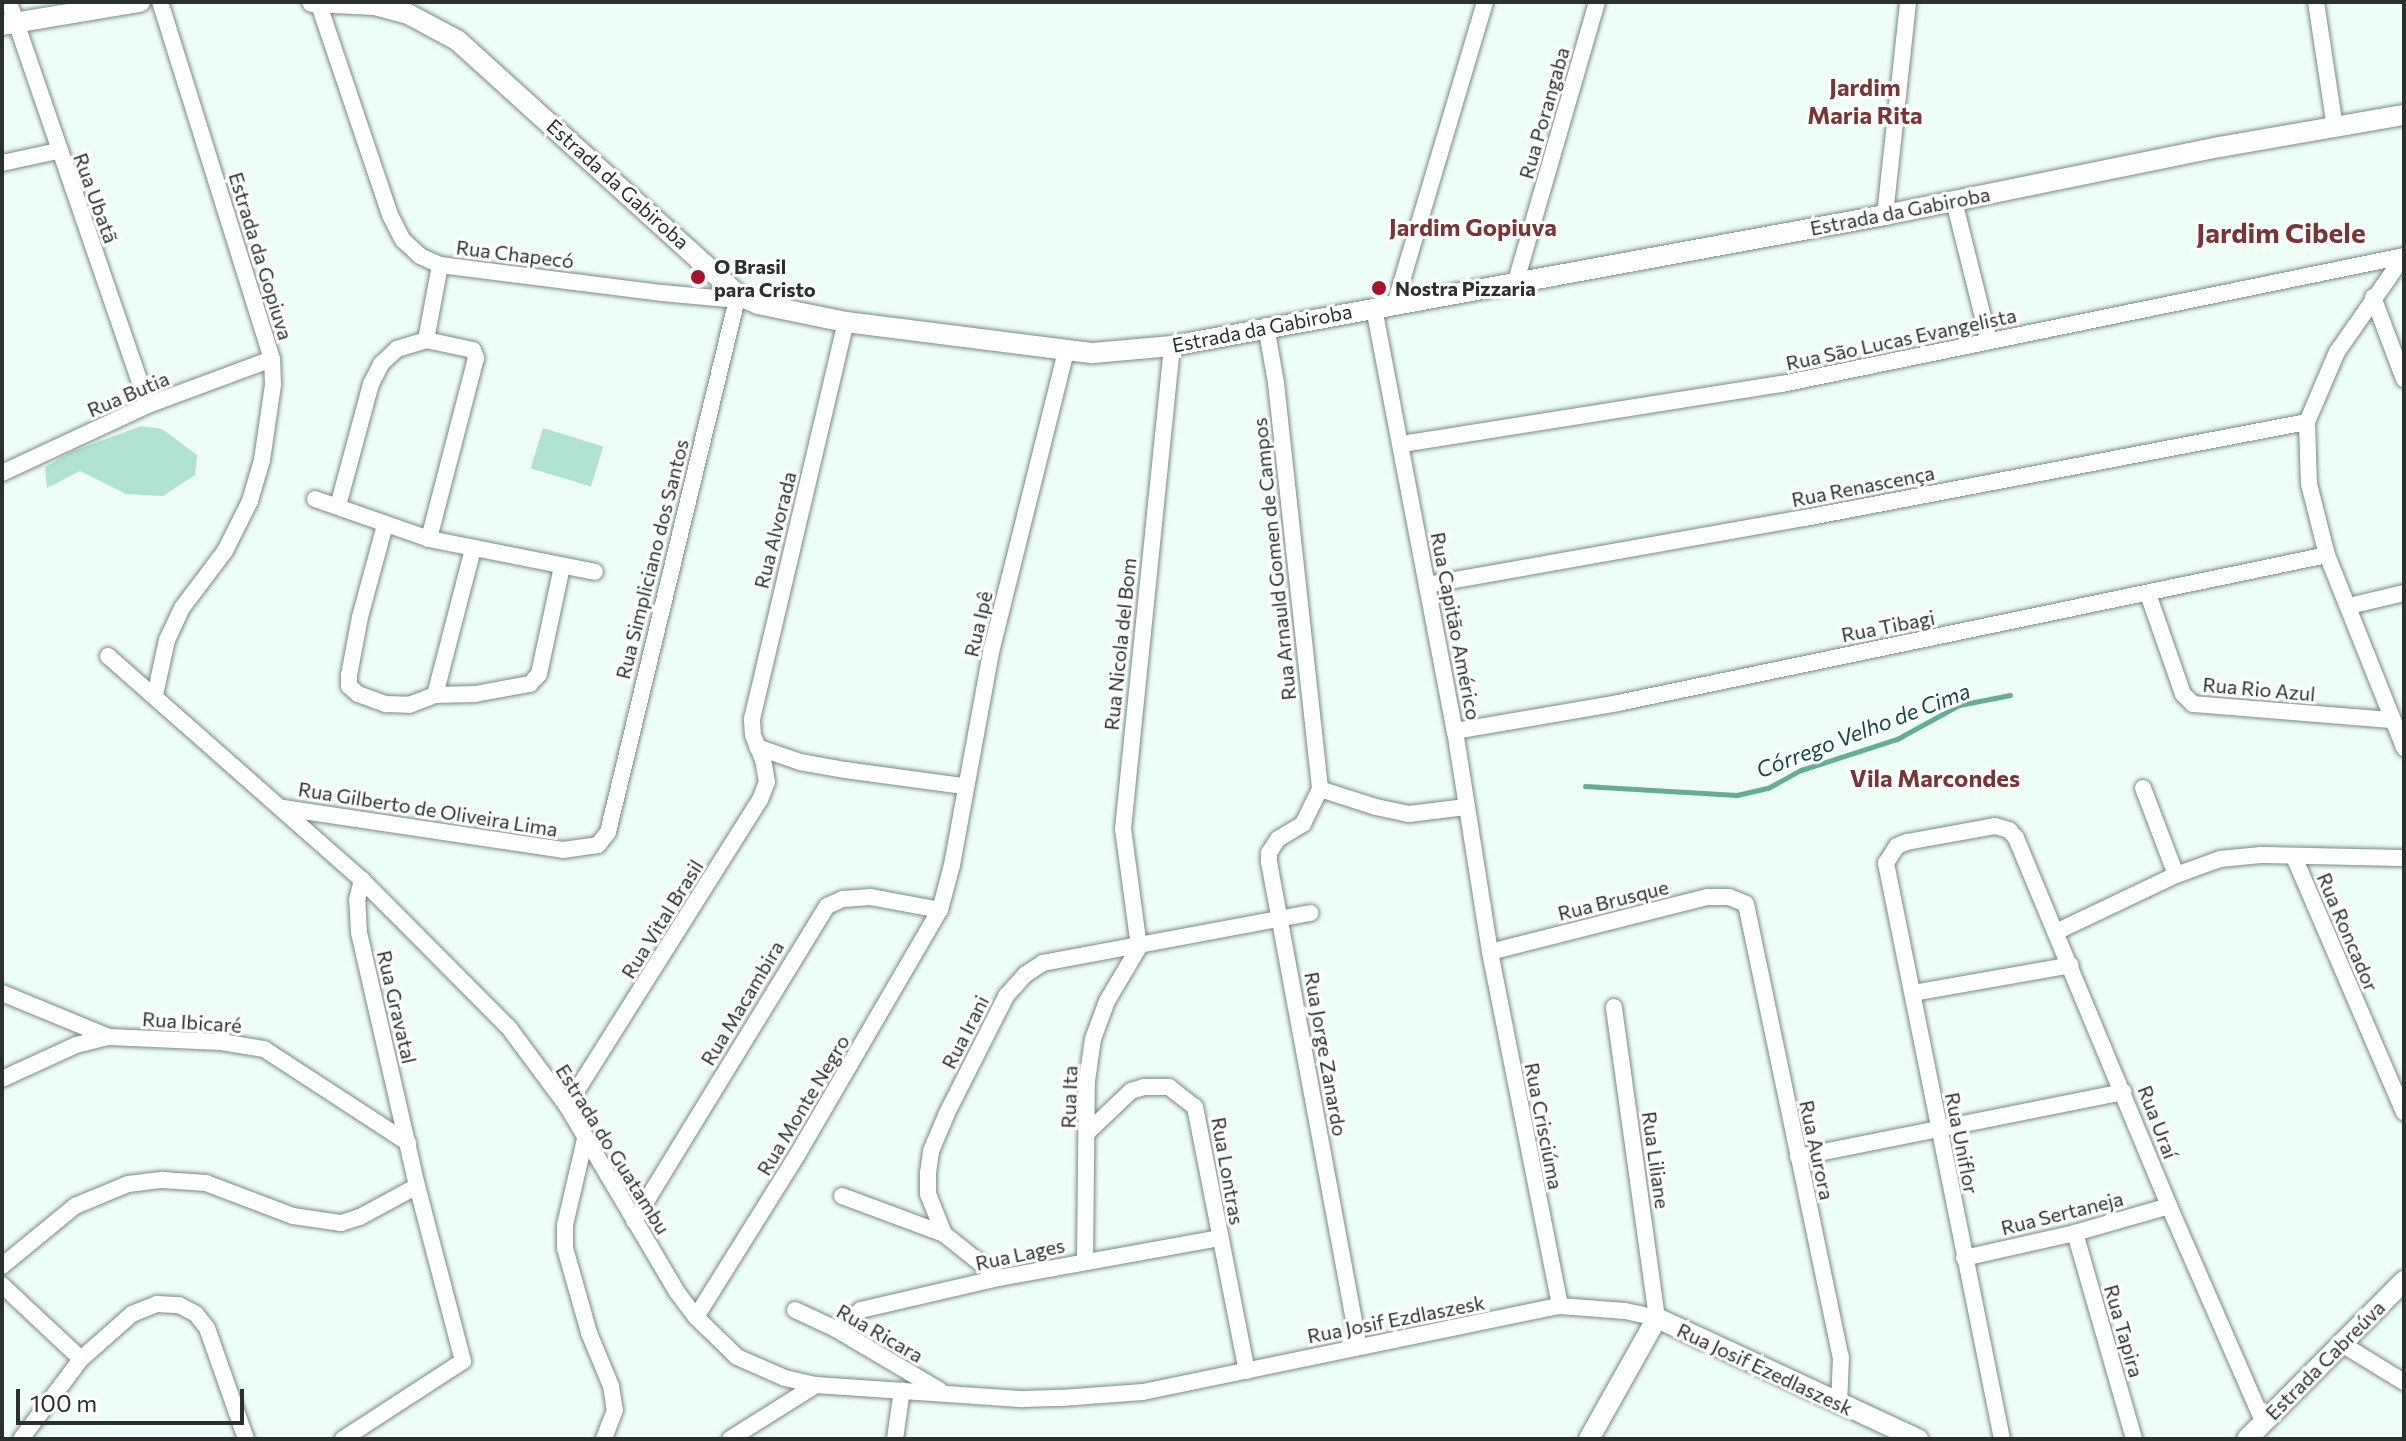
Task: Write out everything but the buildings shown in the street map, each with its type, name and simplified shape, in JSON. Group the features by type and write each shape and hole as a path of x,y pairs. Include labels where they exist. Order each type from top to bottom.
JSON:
{"main road":[{"path":"8,24 73,8 140,2"},
{"name":"Estrada da Gabiroba","path":"312,2 375,5 408,14 457,40 738,295 779,311 846,322 1093,353 1172,346 1266,326 1885,215 2335,128 2403,119"},
{"name":"Estrada Cabreúva","path":"2247,1439 2404,1281"},
{"path":"1589,1439 1657,1318"},
{"name":"Rua Josif Ezedlaszesk","path":"1657,1318 1918,1439"}],"street":[{"name":"Rua Ubatã","path":"9,2 8,24 58,151 148,405"},
{"name":"Estrada da Gopiuva","path":"155,695 167,640 182,608 225,551 250,501 265,446 272,359 160,2"},
{"name":"Rua Chapecó","path":"318,2 390,215 403,240 420,256 440,265 662,293 727,299 738,295"},
{"path":"1395,304 1485,2"},
{"name":"Rua Porangaba","path":"1516,281 1597,2"},
{"path":"1885,215 1908,2"},
{"path":"2316,2 2335,128"},
{"path":"2,163 58,151"},
{"path":"1954,201 1989,341"},
{"path":"2404,256 2337,352 2307,422 2309,484 2327,555 2404,748"},
{"name":"Rua São Lucas Evangelista","path":"1402,444 1782,384 2404,256"},
{"path":"426,340 440,265"},
{"name":"Rua Simpliciano dos Santos","path":"608,832 738,295"},
{"path":"2373,297 2404,379"},
{"name":"Rua Capitão Américo","path":"1374,308 1455,731 1490,952"},
{"name":"Rua Alvorada","path":"757,747 752,719 760,675 846,322"},
{"name":"Rua Arnauld Gomen de Campos","path":"1266,326 1276,383 1320,789"},
{"path":"338,506 371,384 381,364 397,349 426,340 473,350 476,358 429,539"},
{"name":"Rua Nicola del Bom","path":"1139,947 1123,829 1172,346"},
{"name":"Rua Ipê","path":"940,910 952,865 964,786 992,648 1067,348"},
{"name":"Rua Butia","path":"2,473 148,405 272,359"},
{"name":"Rua Renascença","path":"1427,585 1805,518 2307,422"},
{"path":"315,499 429,539 595,572"},
{"path":"385,525 360,617 349,686 358,694 386,704 409,705 435,695 475,694 530,684 539,674 562,567"},
{"path":"435,695 473,549"},
{"name":"Rua Tibagi","path":"1455,731 1618,703 2327,555"},
{"path":"2349,606 2404,593"},
{"name":"Rua Rio Azul","path":"2148,594 2183,694 2193,704 2392,720"},
{"name":"Estrada do Guatambu","path":"108,656 362,880 509,1028 567,1106 634,1221 696,1317 737,1357 785,1378 816,1385 1024,1399 1143,1392"},
{"path":"757,747 845,770 964,786"},
{"name":"Rua Vital Brasil","path":"567,1106 760,800 767,782 757,747"},
{"path":"2143,788 2176,875"},
{"path":"1320,789 1409,814 1466,807"},
{"name":"Rua Jorge Zanardo","path":"1320,789 1303,824 1278,839 1269,853 1359,1347"},
{"name":"Rua Gilberto de Oliveira Lima","path":"283,808 563,850 598,845 608,832"},
{"name":"Rua Uraí","path":"1889,854 1907,842 1995,826 2009,830 2016,838 2058,931 2169,1206 2263,1421"},
{"name":"Rua Uniflor","path":"1889,854 1886,863 2002,1439"},
{"path":"2058,931 2176,875 2220,859 2261,855 2404,858"},
{"name":"Rua Roncador","path":"2294,857 2404,1112"},
{"name":"Rua Gravatal","path":"343,1439 463,1361 417,1186 359,933 357,900 362,880"},
{"name":"Rua Macambira","path":"634,1221 827,906 843,899 871,897 940,910"},
{"name":"Rua Brusque","path":"1490,952 1708,897 1729,897 1746,904"},
{"name":"Rua Aurora","path":"1746,904 1841,1357 1839,1404"},
{"name":"Rua Monte Negro","path":"696,1317 796,1157 940,910"},
{"name":"Rua Irani","path":"999,1278 944,1234 928,1194 931,1151 1006,996 1026,974 1043,963 1139,947 1207,929 1310,913"},
{"name":"Rua Ita","path":"1085,1261 1087,1081 1093,1039 1107,1001 1139,947"},
{"name":"Rua Crisciúma","path":"1490,952 1560,1306"},
{"path":"1913,993 2071,965"},
{"path":"2,993 109,1037"},
{"name":"Rua Liliane","path":"1614,1007 1657,1318"},
{"name":"Rua Ibicaré","path":"2,1079 36,1060 109,1037 221,1042 264,1049 408,1143"},
{"name":"Rua Lontras","path":"1088,1132 1131,1091 1144,1087 1169,1087 1183,1094 1195,1107 1247,1371"},
{"path":"1798,1157 2124,1092"},
{"path":"585,1139 565,1225 565,1248 589,1333 611,1386 615,1410 604,1439"},
{"path":"2,1266 75,1206 128,1184 163,1180 206,1183 293,1216 341,1223 360,1217 417,1186"},
{"path":"842,1196 944,1234"},
{"name":"Rua Sertaneja","path":"1964,1258 2075,1233 2169,1206"},
{"name":"Rua Tapira","path":"2075,1233 2134,1439"},
{"name":"Rua Lages","path":"836,1329 861,1310 999,1278 1219,1238"},
{"path":"2,1285 81,1359"},
{"path":"21,1439 81,1359 132,1314 157,1304 179,1305 196,1314 207,1328 246,1439"},
{"name":"Rua Josif Ezdlaszesk","path":"1143,1392 1560,1306 1625,1311 1657,1318"},
{"name":"Rua Ricara","path":"795,1310 836,1329 944,1393"},
{"path":"2342,1344 2404,1382"},
{"path":"730,1439 816,1385"},
{"path":"895,1439 902,1390"}],"green space":[{"path":"141,426 162,429 197,455 195,475 163,496 126,494 80,471 47,488 45,467 71,452"},
{"path":"543,428 603,446 591,487 531,468"}],"waterway":[{"name":"Córrego Velho de Cima","path":"1585,786 1737,795 1768,788 1801,770 1897,739 1959,705 2010,695"}],"place":[{"name":"O Brasil para Cristo","path":"698,277"},
{"name":"Nostra Pizzaria","path":"1379,288"}],"district":[{"name":"Jardim Maria Rita","path":"1865,101"},
{"name":"Jardim Gopiuva","path":"1473,227"},
{"name":"Jardim Cibele","path":"2281,232"},
{"name":"Vila Marcondes","path":"1935,778"}]}
